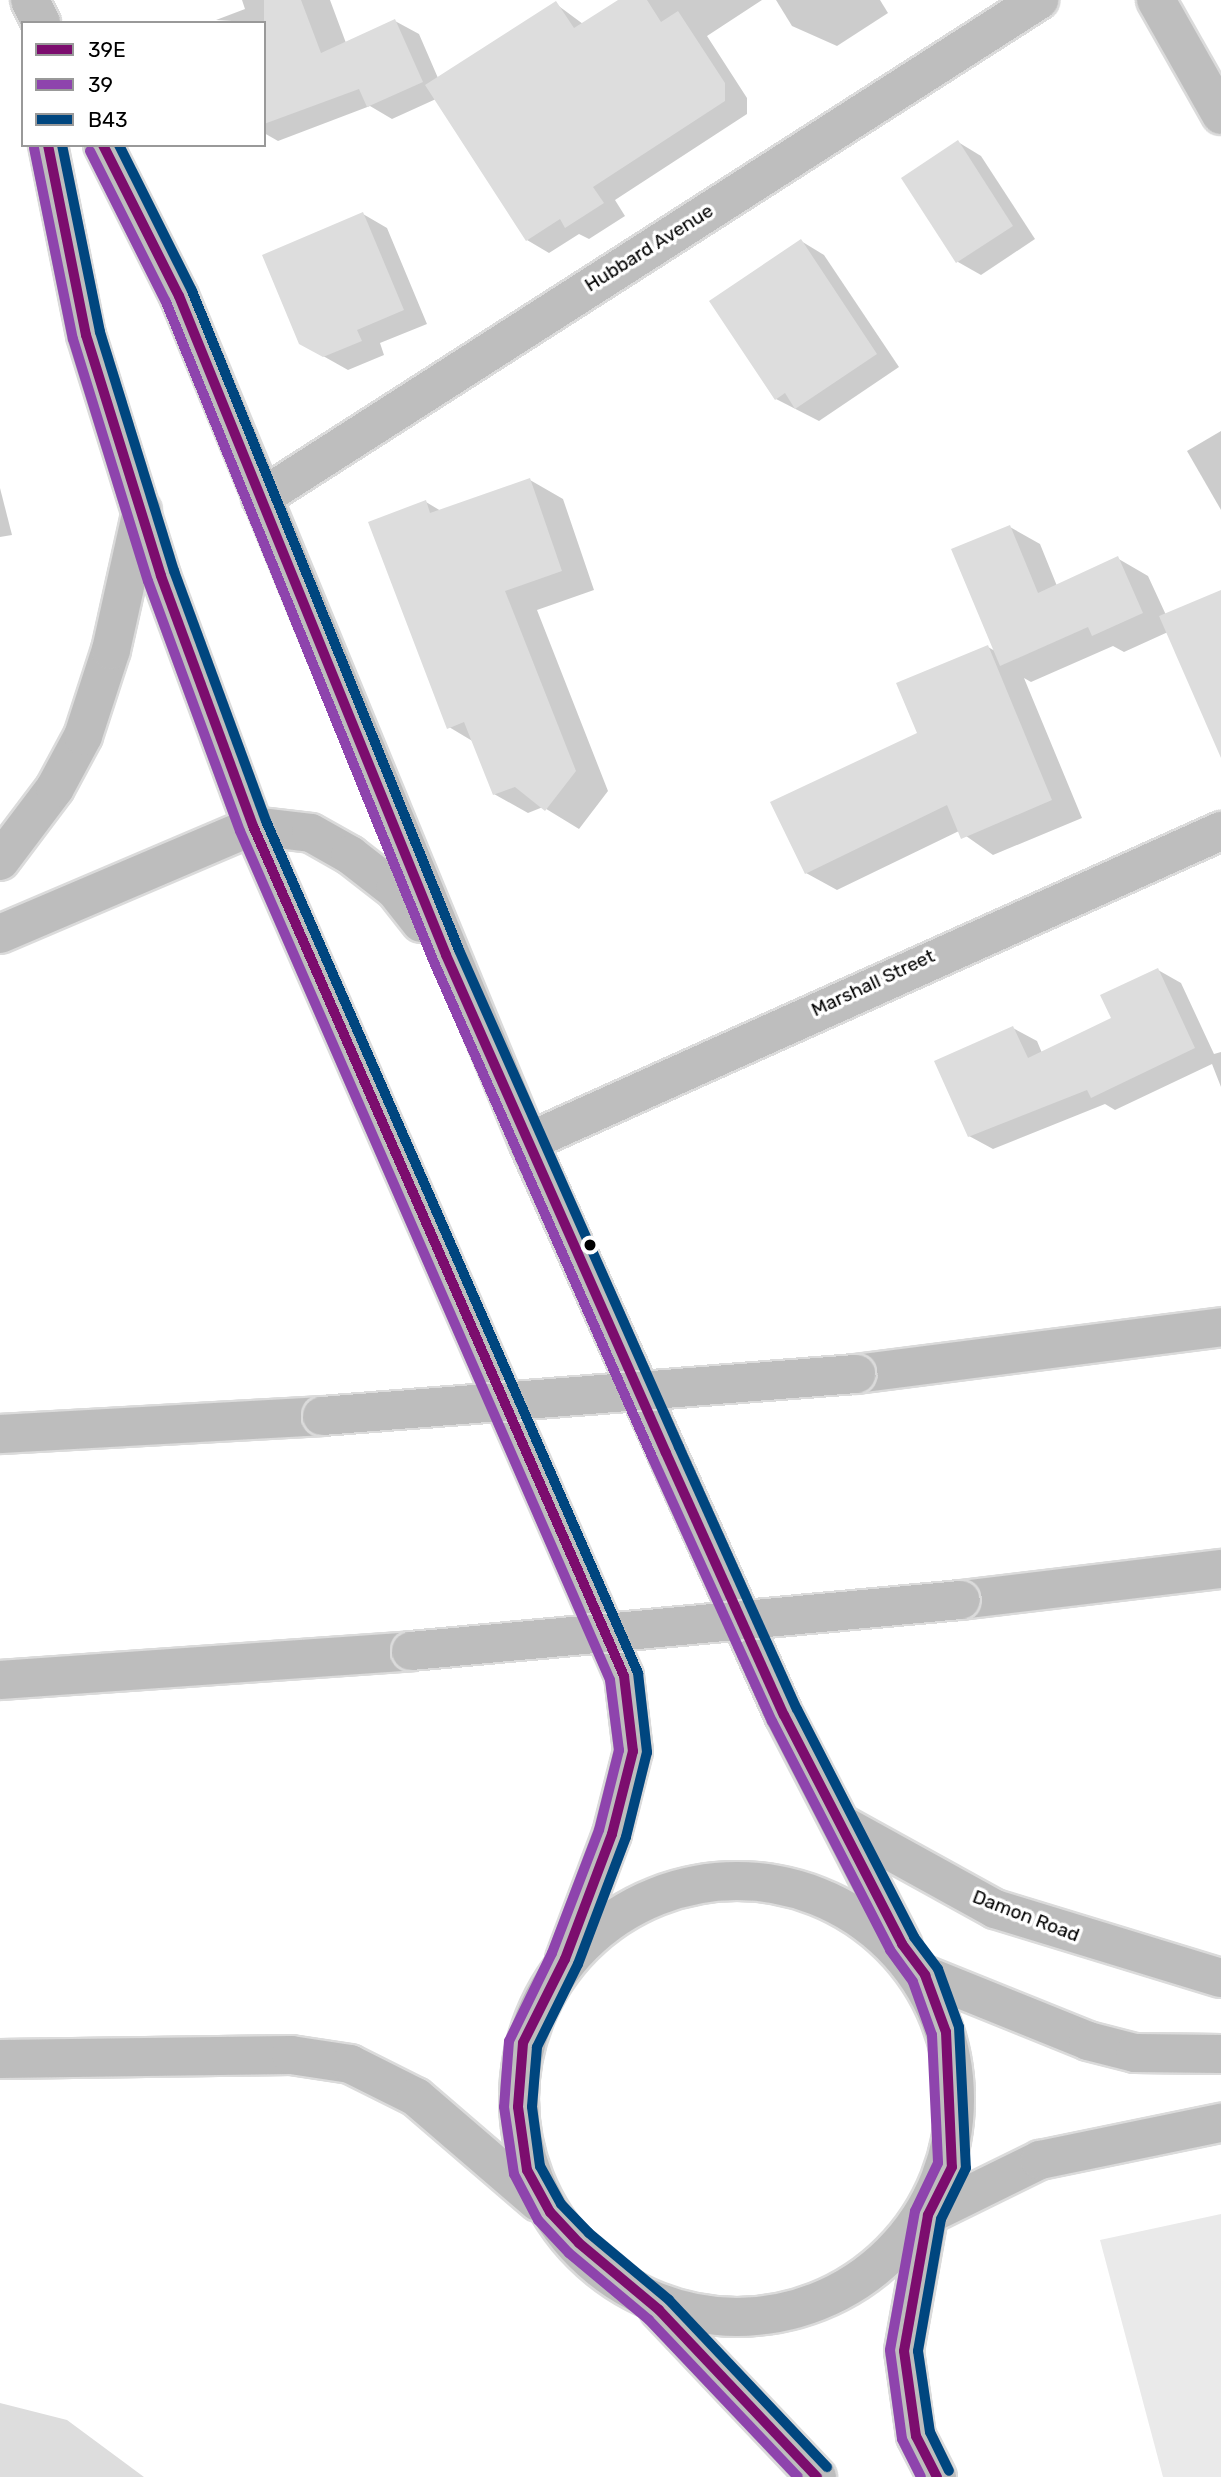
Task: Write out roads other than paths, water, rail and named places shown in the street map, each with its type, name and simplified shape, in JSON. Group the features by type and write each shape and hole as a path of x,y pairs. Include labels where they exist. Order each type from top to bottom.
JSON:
{"main road":[{"path":"18,0 23,21"},
{"path":"30,0 40,21"},
{"path":"47,147 86,335 143,508 161,576 253,826 624,1676 633,1751 612,1834 565,1959 523,2043 518,2107 527,2170 550,2212"},
{"path":"104,147 179,296 446,956 528,1142 785,1715 902,1944 925,1975 946,2032 956,2132 952,2167 928,2215 882,2266 807,2299 745,2314 659,2310"},
{"path":"0,861 55,788 82,736 111,650 143,508"},
{"path":"0,934 253,826 311,833 350,855 395,890 446,956"},
{"path":"0,1434 322,1416 856,1374 1221,1327"},
{"path":"0,1680 411,1651 961,1600 1221,1569"},
{"name":"Damon Road","path":"843,1825 995,1909 1221,1978"},
{"path":"565,1959 598,1926 633,1904 731,1886 805,1896 902,1944"},
{"path":"925,1975 1088,2041 1135,2053 1221,2054"},
{"path":"0,2059 291,2055 350,2064 416,2097 550,2212 611,2277 659,2310 817,2477"},
{"path":"928,2215 1040,2160 1221,2123"},
{"path":"928,2215 904,2351 916,2436 937,2477"}],"street":[{"name":"Hubbard Avenue","path":"261,498 1039,0"},
{"path":"1156,0 1221,115"},
{"name":"Marshall Street","path":"528,1142 1221,831"}]}
